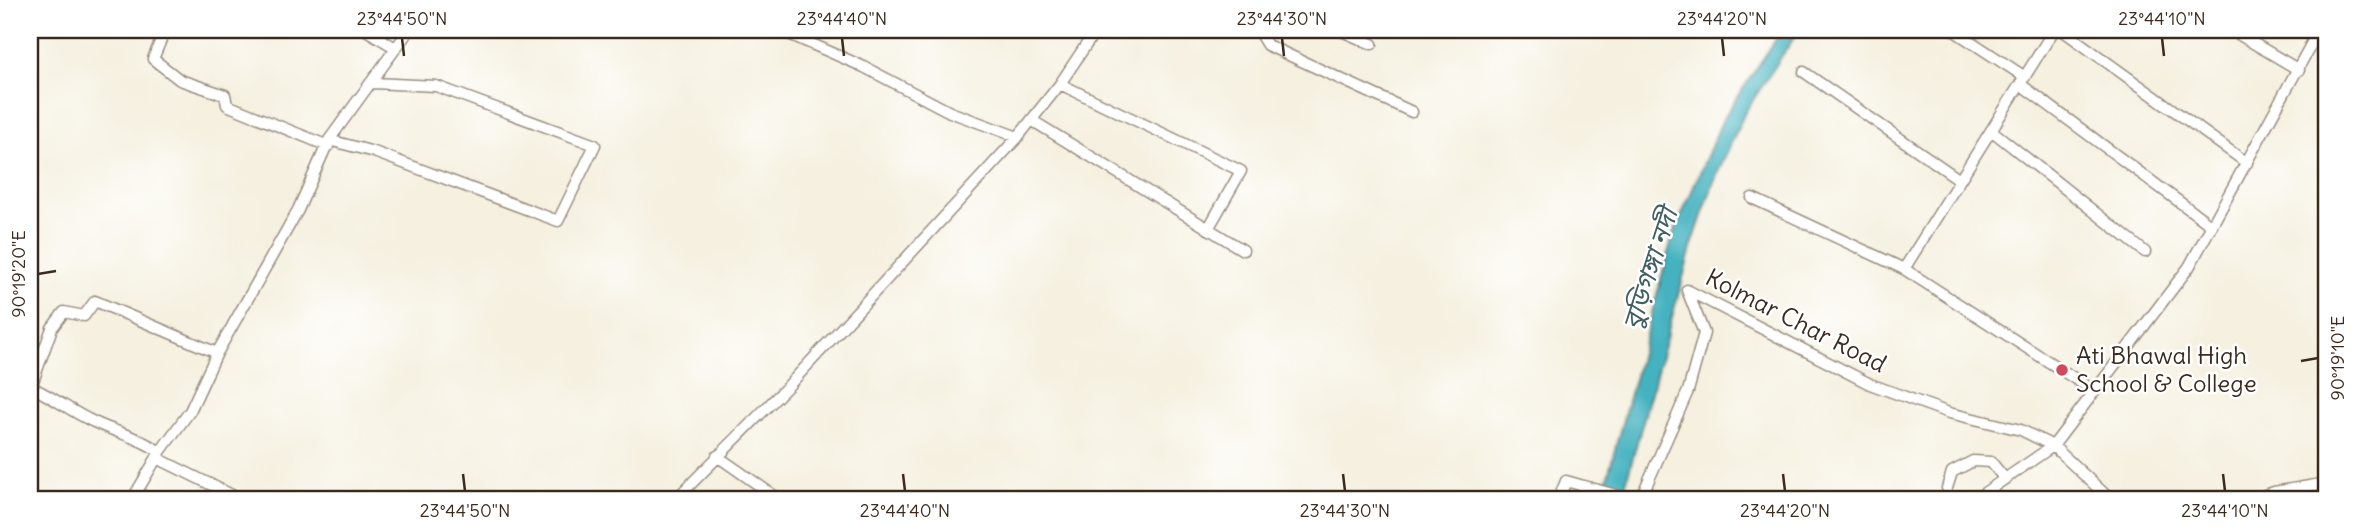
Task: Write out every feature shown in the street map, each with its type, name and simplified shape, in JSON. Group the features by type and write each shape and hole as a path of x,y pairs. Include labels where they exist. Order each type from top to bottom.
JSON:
{"street":[{"path":"166,30 153,59 180,80 225,95 227,105 329,143 374,152 558,221 594,145 436,86 373,83"},
{"path":"366,30 394,47"},
{"path":"132,500 158,455 190,411 217,353 298,211 329,143 373,83 394,47 409,30"},
{"path":"780,30 864,66 950,112 1018,138"},
{"path":"675,500 789,385 1018,138 1060,84 1096,30"},
{"path":"1265,30 1262,37 1267,45 1412,112"},
{"path":"1339,30 1372,44"},
{"path":"1953,30 2212,226"},
{"path":"1904,270 2054,30"},
{"path":"2062,30 2247,163"},
{"path":"2231,30 2299,70"},
{"path":"1974,500 2053,446 2189,267 2319,30"},
{"path":"1804,72 1960,180"},
{"path":"1060,84 1241,171 1208,229"},
{"path":"1033,121 1242,250"},
{"path":"1991,130 2145,252"},
{"path":"1752,198 1904,270 2094,391"},
{"name":"Kolmar Char Road","path":"1640,500 1688,391 1704,333 1687,290 1870,384 1938,410 2021,430 2053,446"},
{"path":"217,353 96,301 84,316 64,312 52,328 30,389 58,399 93,422 140,438 158,455 242,500"},
{"path":"2053,446 2111,500"},
{"path":"717,456 780,500"},
{"path":"1947,488 1952,472 1973,461 1991,462 2006,479"},
{"path":"1558,500 1566,481 1630,499"},
{"path":"2251,500 2274,492 2327,483"}],"water":[{"path":"1782,30 1799,30 1745,112 1714,181 1692,245 1621,500 1598,500 1607,479 1673,235 1723,119"}],"place":[{"name":"Ati Bhawal High School & College","path":"2062,370"}],"water label":[{"name":"বুড়িগঙ্গা নদী","path":"1650,269"}]}
